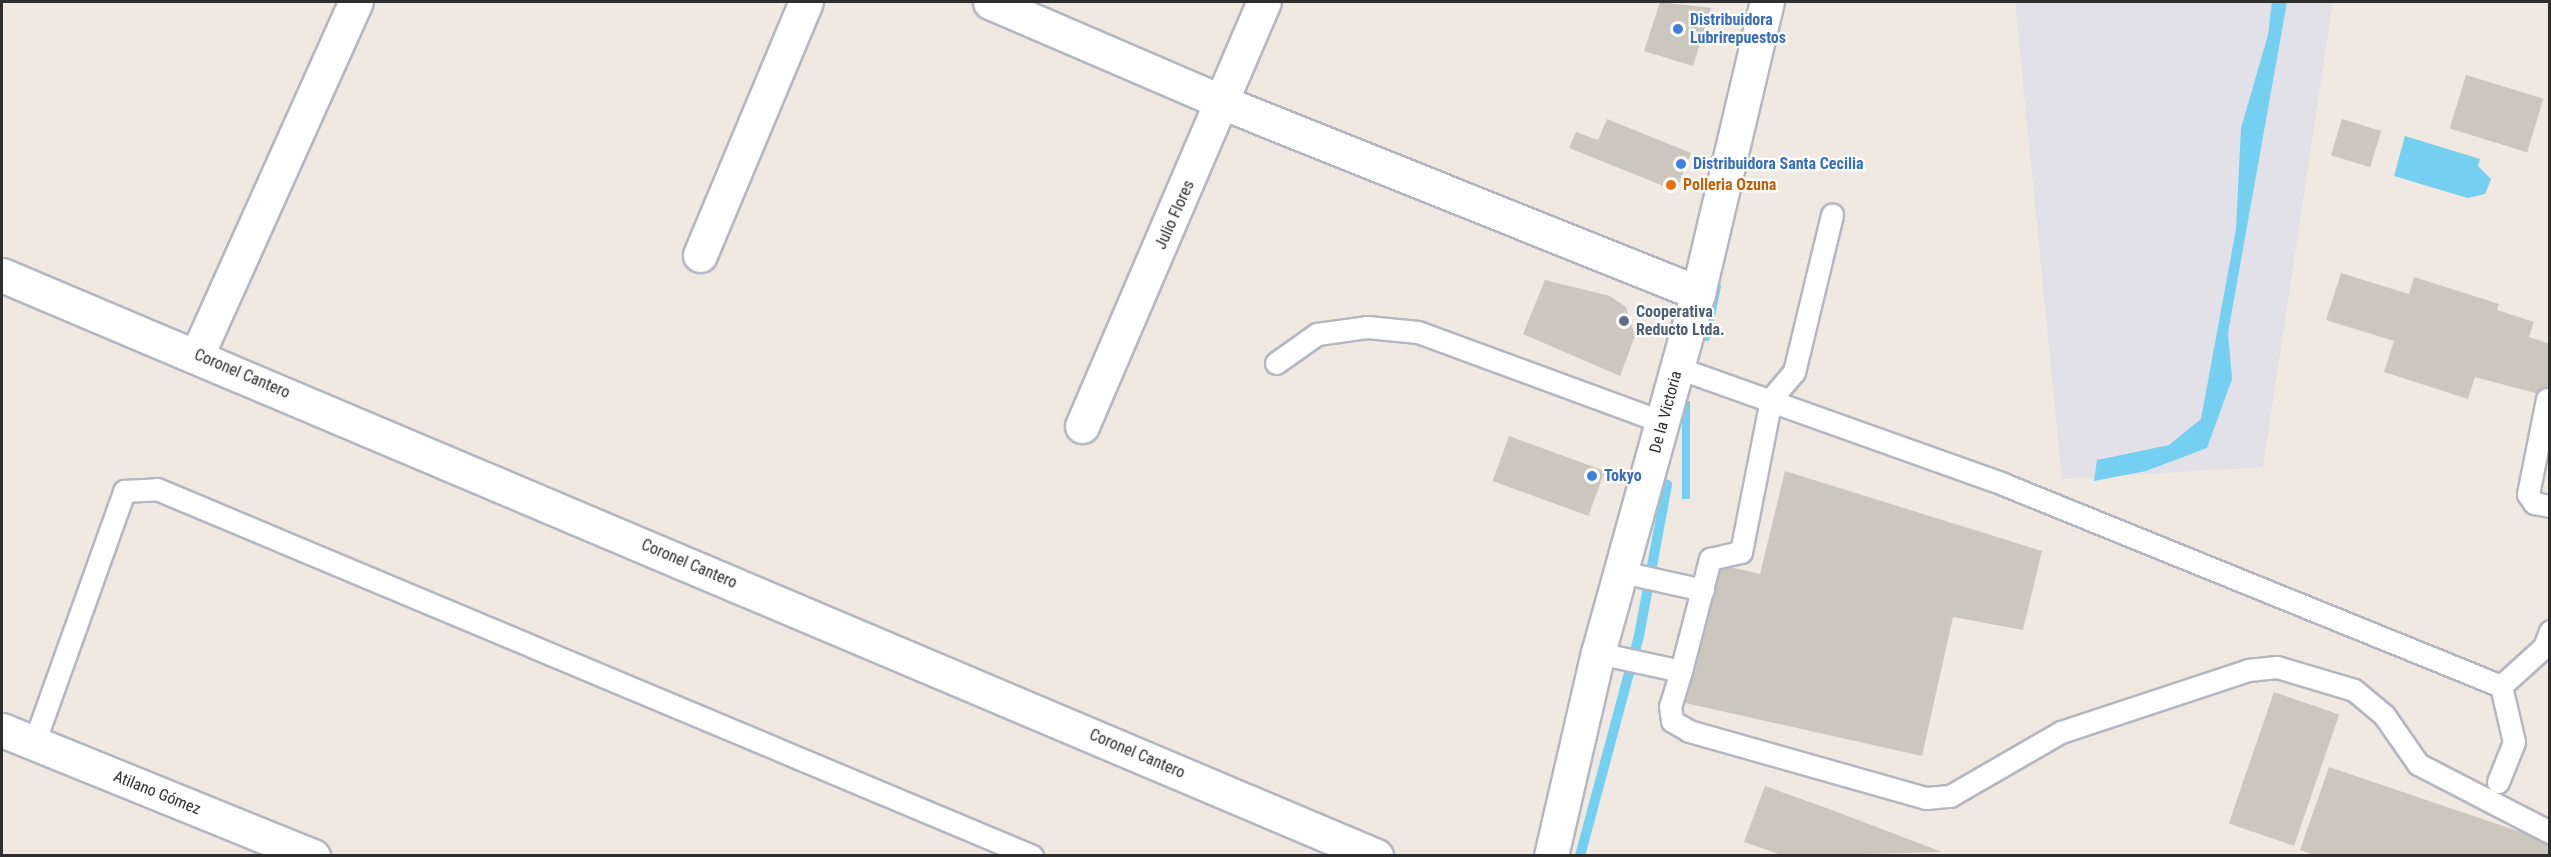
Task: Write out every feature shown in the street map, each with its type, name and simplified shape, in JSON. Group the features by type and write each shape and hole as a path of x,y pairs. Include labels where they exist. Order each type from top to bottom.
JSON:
{"street":[{"path":"197,355 356,2"},
{"path":"700,255 806,2"},
{"path":"990,2 1224,104 1698,293"},
{"name":"Julio Flores","path":"1082,426 1224,104 1264,2"},
{"name":"De la Victoria","path":"1551,855 1598,653 1698,293 1767,2"},
{"name":"Coronel Cantero","path":"2,275 197,355 1376,855"},
{"name":"Atilano Gómez","path":"2,730 313,855"}],"lane":[{"path":"1832,215 1794,372 1771,399 1741,552 1710,559 1670,706 1672,721 1689,731 1926,798 1950,796 2061,732 2248,670 2277,667 2354,690 2384,715 2418,764 2550,831"},
{"path":"1276,363 1317,334 1367,327 1418,332 1663,422"},
{"path":"1678,368 1771,399 2002,484 2501,686"},
{"path":"2547,399 2528,494 2534,503 2550,507"},
{"path":"34,743 124,491 157,489 1032,855"},
{"path":"1622,572 1703,590"},
{"path":"2501,686 2544,647 2550,631"},
{"path":"1598,653 1681,671"},
{"path":"2498,782 2514,742 2501,686"}],"shaded area":[{"path":"2015,2 2333,2 2263,467 2062,479"}],"water":[{"path":"2272,2 2287,2 2228,333 2232,379 2207,448 2146,471 2094,481 2097,460 2169,445 2201,419 2236,229 2241,128 2268,35"},
{"path":"2405,136 2480,159 2478,166 2491,179 2485,194 2468,198 2394,176"},
{"path":"1682,401 1690,401 1690,499 1682,499"}],"building":[{"name":"Distribuidora Lubrirepuestos","path":"1660,2 1711,8 1693,66 1644,51"},
{"path":"2466,75 2543,99 2527,152 2450,129"},
{"path":"1607,119 1691,153 1676,191 1569,148 1576,132 1598,140"},
{"path":"2342,119 2381,131 2370,167 2331,155"},
{"path":"2341,273 2409,294 2414,277 2499,304 2497,310 2534,322 2529,337 2550,344 2550,397 2475,377 2468,399 2384,372 2394,341 2326,320"},
{"path":"1545,280 1610,296 1626,307 1635,336 1620,376 1523,334"},
{"path":"1509,436 1605,471 1588,516 1493,481"},
{"path":"1785,471 2042,551 2023,630 1953,617 1922,756 1685,703 1717,564 1760,574"},
{"path":"2274,692 2339,714 2294,846 2229,823"},
{"path":"2329,767 2550,842 2550,856 2317,856 2300,850"},
{"path":"1765,786 1942,852 1784,856 1744,842"}],"waterway":[{"path":"1706,336 1716,286"},
{"path":"1580,856 1639,636 1667,485"}],"place":[{"name":"Distribuidora Lubrirepuestos","path":"1678,29"},
{"name":"Distribuidora Santa Cecilia","path":"1681,164"},
{"name":"Polleria Ozuna","path":"1671,185"},
{"name":"Cooperativa Reducto Ltda.","path":"1624,321"},
{"name":"Tokyo","path":"1592,476"}]}
